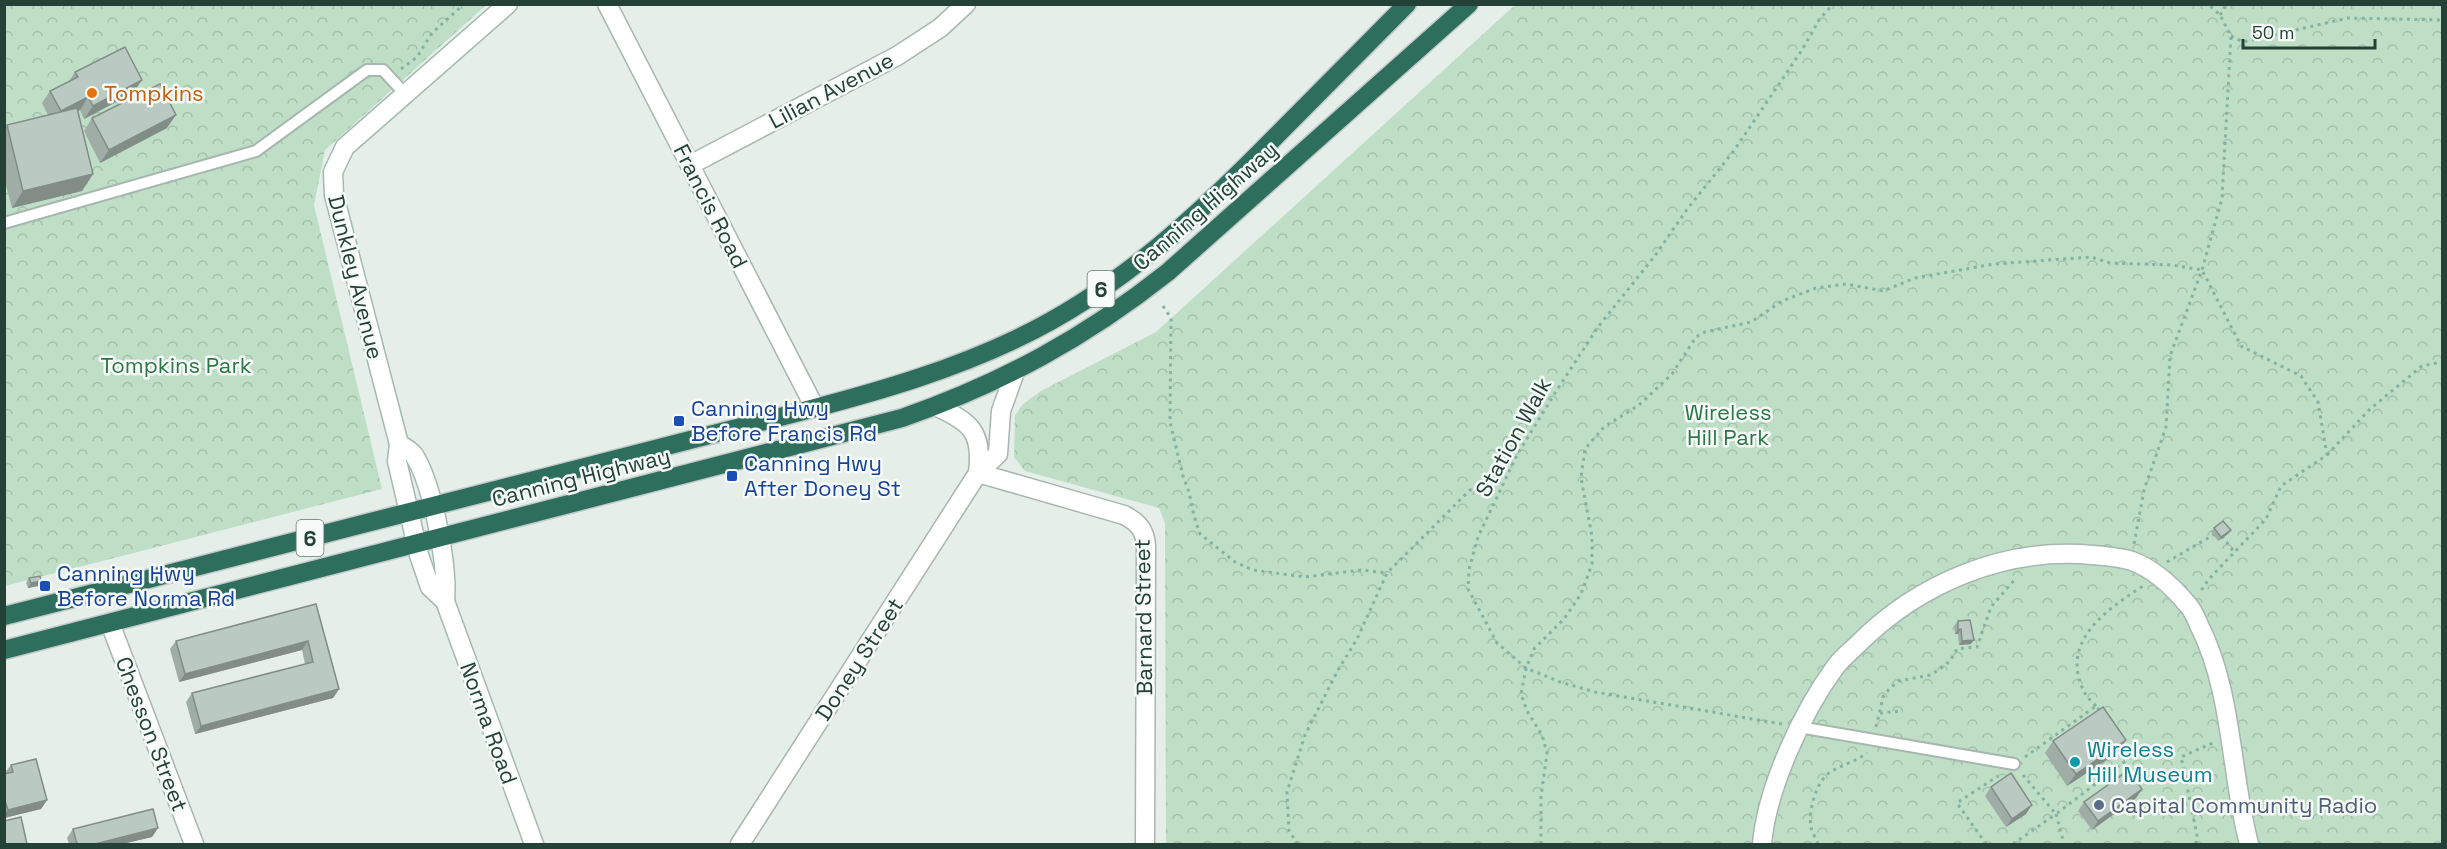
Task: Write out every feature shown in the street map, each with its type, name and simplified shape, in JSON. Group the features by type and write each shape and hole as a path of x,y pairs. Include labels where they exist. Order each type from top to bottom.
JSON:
{"highway":[{"name":"Canning Highway","path":"4,616 895,387 966,361 1017,339 1071,309 1133,267 1192,219 1407,4"},
{"name":"Canning Highway","path":"4,650 819,441 935,406 1015,372 1098,324 1132,301 1168,272 1469,4"}],"street":[{"name":"Dunkley Avenue","path":"408,512 397,461 399,444 332,187 336,162 345,147 508,4"},
{"name":"Francis Road","path":"607,4 814,408"},
{"name":"Lilian Avenue","path":"690,165 897,56 940,28 966,4"},
{"name":"Doney Street","path":"740,844 978,473 998,454 1001,411 1015,372"},
{"path":"935,406 966,422 977,437 980,453 978,473"},
{"name":"Dunkley Avenue","path":"399,444 412,453 423,474 432,506"},
{"name":"Barnard Street","path":"978,473 1124,515 1142,529 1146,546 1145,844"},
{"name":"Norma Road","path":"432,506 446,582 445,601 534,844"},
{"name":"Norma Road","path":"408,512 430,587 445,601"},
{"path":"1762,844 1772,795 1799,727 1837,665 1874,628 1917,597 1950,580 1991,564 2023,557 2072,553 2131,561 2190,606 2211,648 2222,695 2249,844"},
{"name":"Chesson Street","path":"110,623 194,844"}],"lane":[{"path":"4,223 256,151 367,70 378,69 390,77 406,94"},
{"path":"1799,727 2014,765"}],"path":[{"path":"390,77 417,57 432,33 464,4"},
{"name":"Station Walk","path":"1799,727 1595,692 1560,682 1526,668 1497,643 1468,589 1469,569 1478,537 1516,455 1598,327 1733,152 1802,50 1819,20 1833,4"},
{"path":"2131,561 2144,490 2166,427 2170,356 2202,270 2222,198 2231,36 2220,15 2208,4"},
{"path":"2220,15 2227,4"},
{"path":"2231,36 2243,42 2348,18 2442,20"},
{"path":"1541,844 1541,797 1547,753 1542,735 1527,711 1521,694 1526,668 1534,649 1564,619 1581,594 1592,564 1592,536 1581,478 1585,449 1604,428 1639,405 1672,374 1696,338 1705,332 1750,322 1782,301 1816,288 1846,284 1883,291 1915,278 1994,264 2091,257 2110,263 2172,265 2202,270"},
{"path":"2202,270 2241,346 2301,376 2318,402 2327,455"},
{"path":"1163,306 1171,318 1170,422 1200,534 1235,562 1253,570 1305,578 1360,570 1388,573"},
{"path":"2196,599 2209,579 2266,519 2281,486 2327,455 2369,410 2422,366 2442,362"},
{"path":"1298,844 1289,831 1287,792 1305,735 1338,669 1357,639 1388,573 1470,490 1504,481"},
{"path":"2102,714 2086,697 2077,662 2080,646 2098,621 2152,578 2170,558 2219,532 2234,552"},
{"path":"1818,844 1810,825 1812,806 1819,785 1827,774 1856,761 1867,752 1873,740 1883,697 1899,681 1929,675 1950,661 1957,649 1977,647 1991,606 2024,569 2023,557"},
{"path":"1986,844 1957,803 2096,706"},
{"path":"1880,714 1903,711"},
{"path":"2013,844 2132,756 2120,739"},
{"path":"2196,844 2197,834 2181,757 2218,740"},
{"path":"2014,765 2056,814 2064,844"}],"green space":[{"name":"Tompkins Park","path":"5,5 486,5 325,150 314,205 382,489 5,586"},
{"name":"Wireless Hill Park","path":"1515,5 2442,5 2442,844 1166,844 1165,523 1159,508 1025,471 1014,457 1015,415 1023,404 1041,391 1156,332"}],"building":[{"path":"125,47 142,80 93,106 88,97 61,111 50,91 78,77 75,72"},
{"path":"160,84 176,115 109,150 92,118"},
{"path":"77,108 93,174 23,191 7,125"},
{"path":"2223,521 2231,530 2221,537 2214,528"},
{"path":"40,576 41,581 31,583 29,578"},
{"path":"316,604 339,689 201,726 192,693 313,662 308,641 185,674 176,641"},
{"path":"1970,620 1974,640 1962,641 1958,621"},
{"path":"2103,707 2126,740 2076,774 2053,741"},
{"path":"36,759 47,800 8,810 4,798 4,774 13,772 11,765"},
{"path":"2129,770 2142,789 2098,821 2084,802"},
{"path":"2011,773 2032,805 2012,819 1991,787"},
{"path":"153,809 158,828 95,844 77,844 73,829"},
{"path":"21,817 27,844 4,844 4,821"}],"place":[{"name":"Tompkins","path":"92,93"},
{"name":"Canning Hwy Before Francis Rd","path":"679,421"},
{"name":"Canning Hwy After Doney St","path":"732,476"},
{"name":"Canning Hwy Before Norma Rd","path":"45,586"},
{"name":"Wireless Hill Museum","path":"2075,762"},
{"name":"Capital Community Radio","path":"2099,805"}]}
